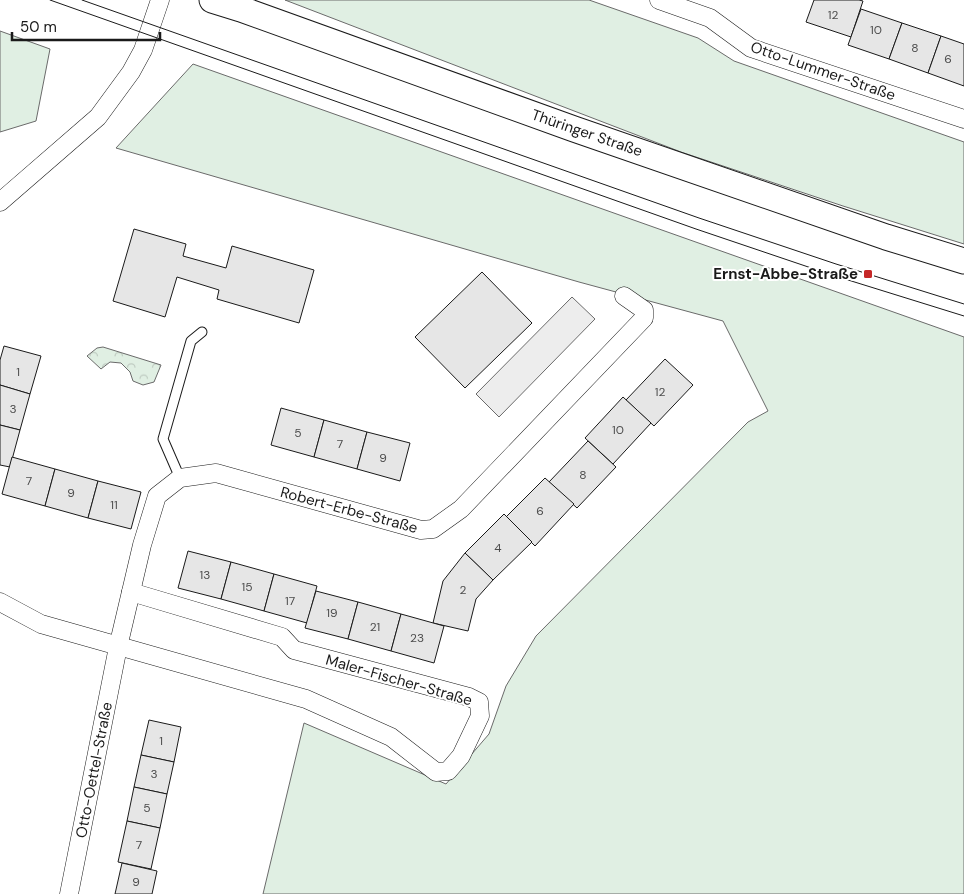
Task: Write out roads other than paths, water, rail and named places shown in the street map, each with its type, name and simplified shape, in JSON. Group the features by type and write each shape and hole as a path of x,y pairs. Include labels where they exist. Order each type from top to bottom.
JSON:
{"main road":[{"name":"Thüringer Straße","path":"212,0 564,126 878,235 964,261"}],"street":[{"path":"0,202 98,116 131,72 149,36 160,0"},
{"name":"Otto-Lummer-Straße","path":"659,0 710,18 751,48 964,119"},
{"name":"Robert-Erbe-Straße","path":"180,478 216,473 421,530 432,529 461,509 644,318 644,310 624,296"},
{"path":"118,646 142,545 157,496 180,478"},
{"name":"Maler-Fischer-Straße","path":"0,602 41,624 306,699 390,737 436,772 448,771 461,756 480,716 479,702 469,697 294,650 282,637 131,592"},
{"name":"Otto-Oettel-Straße","path":"69,894 118,646"}],"lane":[{"path":"180,478 163,439 191,341 202,332"}],"tram line":[{"path":"50,0 696,229 832,275 964,316"},
{"path":"82,0 699,218 964,304"}],"place":[{"name":"Ernst-Abbe-Straße","path":"868,274"}]}
